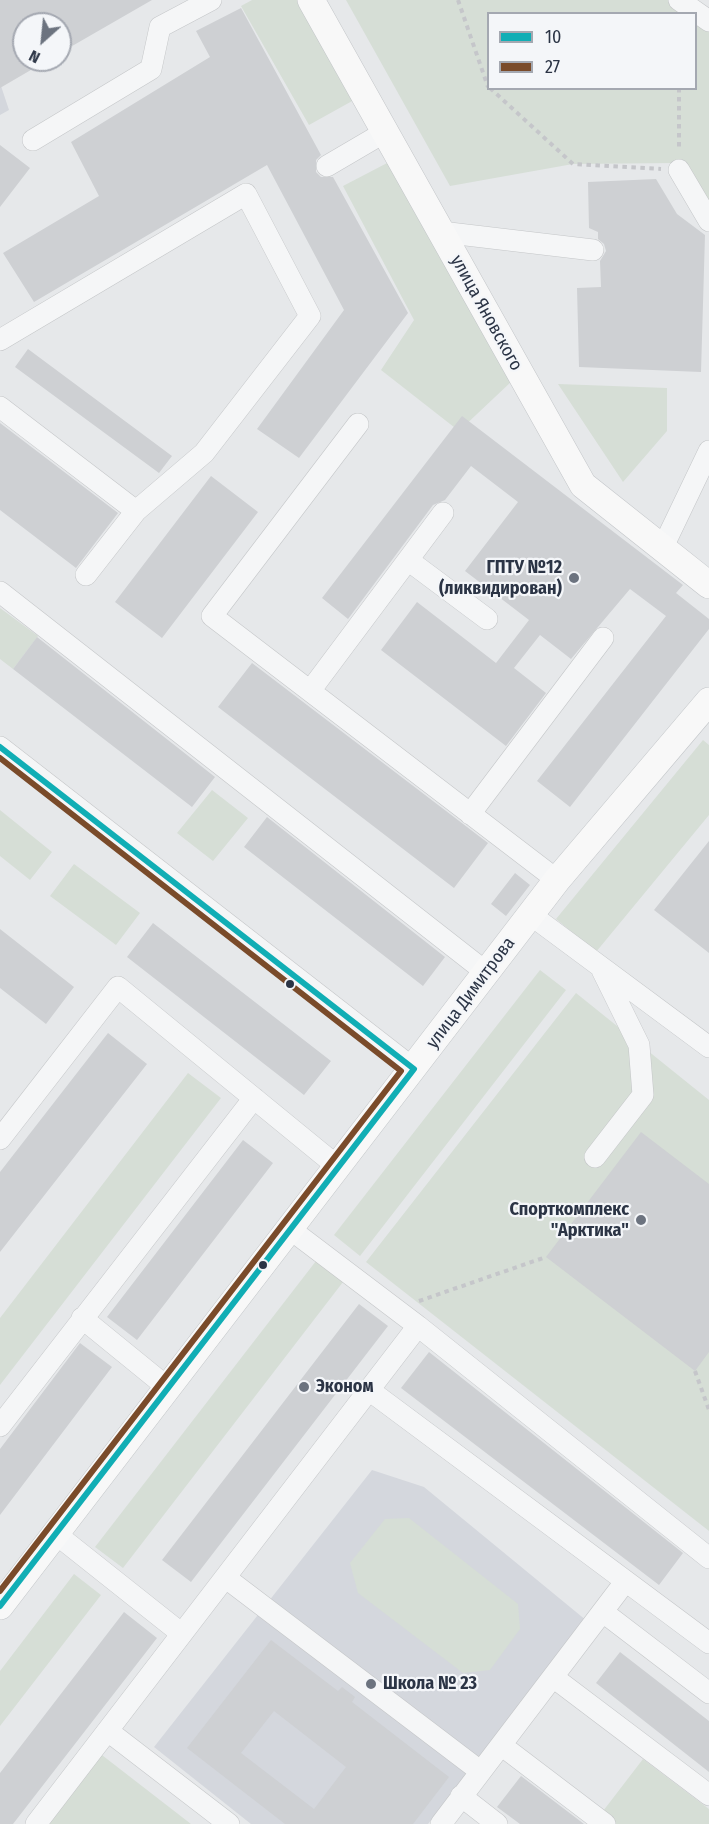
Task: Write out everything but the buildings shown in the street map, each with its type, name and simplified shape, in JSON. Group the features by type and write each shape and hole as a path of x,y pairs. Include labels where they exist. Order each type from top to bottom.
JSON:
{"main road":[{"name":"улица Яновского","path":"311,0 583,484 662,549 708,583"},
{"name":"улица Димитрова","path":"0,1606 557,880 709,702"}],"street":[{"path":"33,140 151,69 160,27 211,0"},
{"path":"679,0 696,12"},
{"path":"327,166 385,132"},
{"path":"679,170 709,221"},
{"path":"0,340 246,194 310,315 204,453 136,511 87,575"},
{"path":"441,232 593,250"},
{"path":"0,407 136,511"},
{"path":"358,424 212,616 557,880"},
{"path":"662,549 709,451"},
{"path":"310,692 443,513"},
{"path":"408,560 487,619"},
{"path":"0,592 487,973"},
{"path":"470,814 603,638"},
{"path":"0,747 414,1069"},
{"path":"531,915 709,1047"},
{"path":"595,1157 643,1095 639,1046 600,967"},
{"path":"0,1139 118,987 338,1167"},
{"path":"0,1426 254,1098"},
{"path":"290,1229 418,1326 709,1558"},
{"path":"82,1318 168,1388"},
{"path":"36,1824 418,1326"},
{"path":"369,1390 709,1643"},
{"path":"56,1534 182,1634"},
{"path":"226,1578 480,1771"},
{"path":"441,1824 625,1582"},
{"path":"603,1612 709,1693"},
{"path":"553,1677 709,1795"},
{"path":"108,1731 229,1824"},
{"path":"501,1745 605,1824"},
{"path":"461,1796 497,1824"}],"path":[{"path":"458,0 487,82"},
{"path":"491,90 573,164 679,170 678,90"},
{"path":"394,1309 546,1257"},
{"path":"695,1371 709,1410"}],"shaded area":[{"path":"252,0 297,0 354,100 309,125 241,6"},
{"path":"346,0 669,0 686,12 487,12 487,90 697,90 697,20 709,29 709,211 677,163 573,164 450,186"},
{"path":"0,83 9,110 0,115"},
{"path":"391,161 512,381 459,431 381,370 414,320 343,186"},
{"path":"558,384 667,388 667,431 623,482"},
{"path":"0,608 38,636 13,669 0,659"},
{"path":"703,740 709,745 709,815 596,952 556,919"},
{"path":"212,790 248,818 213,861 177,833"},
{"path":"0,810 52,852 30,880 0,856"},
{"path":"74,864 140,913 116,945 50,896"},
{"path":"540,970 566,990 360,1256 334,1235"},
{"path":"576,993 709,1100 709,1531 366,1262"},
{"path":"188,1073 221,1098 0,1385 0,1318"},
{"path":"316,1261 343,1282 123,1568 95,1547"},
{"name":"Школа № 23","path":"372,1470 424,1487 587,1621 428,1824 251,1824 154,1747"},
{"path":"409,1518 518,1604 520,1629 490,1670 463,1673 358,1593 350,1563 385,1519"},
{"path":"74,1574 101,1595 0,1726 0,1671"},
{"path":"98,1752 191,1824 42,1824"},
{"path":"643,1759 709,1809 709,1824 612,1824 600,1815"}],"transit line":[{"name":"10","path":"0,747 414,1069 0,1606"},
{"name":"27","path":"0,758 401,1071 0,1591"}],"place":[{"name":"ГПТУ №12 (ликвидирован)","path":"574,578"},
{"name":"Спорткомплекс \"Арктика\"","path":"641,1220"},
{"name":"Эконом","path":"304,1387"},
{"name":"Школа № 23","path":"371,1684"}]}
